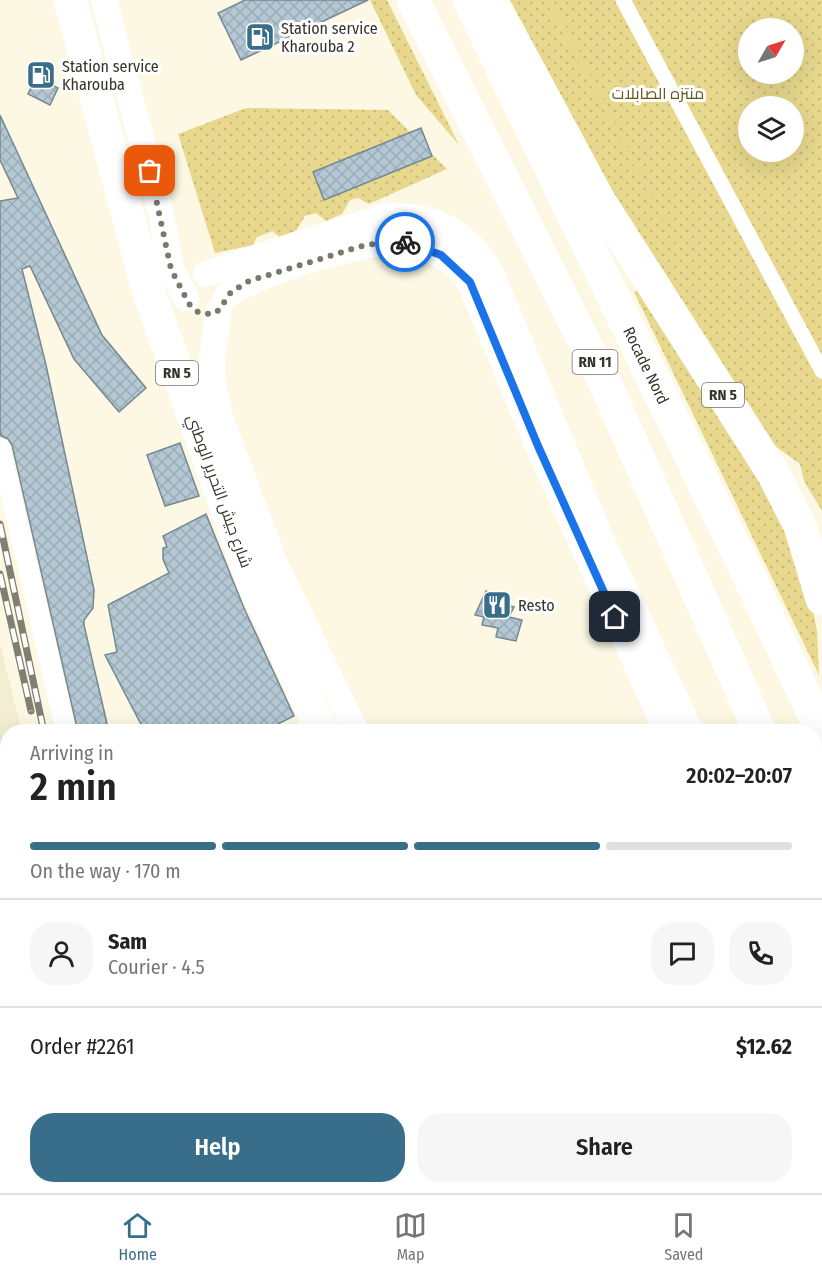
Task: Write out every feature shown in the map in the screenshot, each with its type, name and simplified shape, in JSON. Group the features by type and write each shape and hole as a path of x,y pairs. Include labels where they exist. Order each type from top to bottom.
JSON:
{"highway":[{"name":"شارع جيش التحرير الوطني","path":"70,0 149,293 253,581 318,724"},
{"name":"RN 11","path":"413,0 604,381 756,724"},
{"name":"Rocade Nord","path":"469,0 818,724"},
{"name":"RN 5","path":"491,0 600,202 773,473 800,526 822,599"}],"street":[{"path":"104,0 161,213 171,269 193,310 213,314 249,281 378,242 404,242 419,245 441,255 460,271 470,282 538,446 663,724"},
{"path":"623,0 822,370"},
{"path":"161,213 183,257 203,274 221,281 223,303 212,358 212,377 219,414 273,559 352,724"},
{"path":"186,298 188,286 203,274 382,217 399,215 439,223 460,235 473,246 490,273 604,546 687,724"},
{"path":"0,448 64,724"}],"shaded area":[{"path":"0,644 20,724 0,724"}],"green space":[{"path":"370,0 387,0 459,145 416,95"},
{"name":"منتزه الصابلات","path":"508,0 822,0 822,511 804,481 800,464 760,435 610,197"},
{"path":"545,0 553,0 688,267"},
{"path":"246,108 388,110 447,169 369,204 358,198 350,200 342,214 326,221 316,213 305,216 296,231 279,237 273,231 257,237 253,245 215,253 178,134"},
{"path":"639,289 760,483 791,540 808,585 817,631 819,675 634,292"}],"building":[{"name":"Station service Kharouba 2","path":"245,0 368,0 241,60 218,13"},
{"path":"36,77 58,88 50,105 28,94"},
{"path":"0,115 102,335 146,388 119,412 74,359 30,266 22,269 46,365 94,590 93,608 84,620 84,625 107,724 76,724 12,445 8,439 1,436 0,431 0,201 18,198 0,160"},
{"path":"421,128 432,156 324,200 313,172"},
{"path":"180,443 199,496 165,506 147,455"},
{"path":"206,514 244,608 294,716 278,724 141,724 105,655 117,652 108,605 169,573 163,559 163,548 167,547 163,536"},
{"path":"486,591 504,597 501,603 514,607 509,617 522,620 516,641 496,637 498,628 482,625 484,617 475,615"}],"railway":[{"path":"0,524 42,724"},
{"path":"0,574 31,711"}],"way so far":[{"path":"150,171 161,213 171,269 193,310 206,315 219,310 231,292 249,281 362,246 378,242 405,242"}],"place":[{"name":"Station service Kharouba 2","path":"260,37"},
{"name":"Station service Kharouba","path":"41,75"},
{"name":"Resto","path":"497,605"}],"route":[{"path":"405,242 428,248 441,255 470,282 538,446 615,617"}]}
